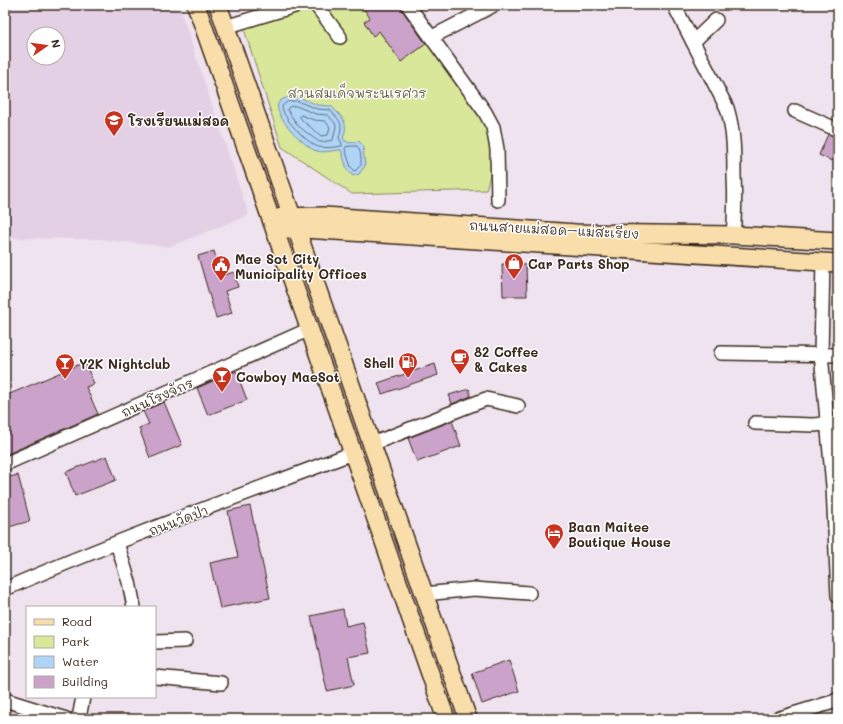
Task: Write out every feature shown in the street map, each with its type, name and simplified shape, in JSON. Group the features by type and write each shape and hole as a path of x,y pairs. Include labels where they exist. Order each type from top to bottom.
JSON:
{"main road":[{"path":"196,5 446,719"},
{"path":"218,5 468,719"},
{"path":"279,180 292,197 300,204 324,216"},
{"name":"ถนนสายแม่สอด–แม่สะเรียง","path":"273,224 294,223 324,216 830,263"},
{"name":"ถนนสายแม่สอด–แม่สะเรียง","path":"294,223 332,231 575,240 733,235 838,241"},
{"path":"308,263 317,242 323,236 332,231"},
{"path":"414,626 432,618"}],"street":[{"path":"226,27 298,5"},
{"path":"316,5 340,37"},
{"path":"408,5 485,112 493,127 497,149 498,200"},
{"path":"432,37 494,5"},
{"path":"676,9 728,108 734,142 735,212 733,235"},
{"path":"693,42 716,20"},
{"path":"795,111 838,130"},
{"path":"830,263 821,354 833,423 838,589"},
{"name":"ถนนโรงจักร","path":"5,464 310,329"},
{"path":"721,353 838,355"},
{"path":"372,444 486,399 518,406"},
{"path":"755,423 813,425 833,423"},
{"name":"ถนนวัดป่า","path":"5,589 117,543 353,453"},
{"path":"117,543 129,582 134,606"},
{"path":"424,594 474,589 529,593"},
{"path":"156,642 185,641"},
{"path":"156,677 220,683"},
{"path":"75,719 79,718 83,698"},
{"path":"777,719 793,717 838,699"},
{"path":"5,700 66,719"}],"shaded area":[{"name":"โรงเรียนแม่สอด","path":"5,5 173,5 181,12 249,215 169,247 99,239 5,238"}],"green space":[{"name":"สวนสมเด็จพระนเรศวร","path":"312,5 401,5 490,127 493,163 486,190 352,194 282,147 244,29"}],"water":[{"path":"298,97 318,105 331,106 342,117 345,124 343,139 349,143 359,141 363,146 365,166 359,174 353,176 347,169 341,150 324,152 314,150 303,142 289,128 279,113 278,106 280,101 284,99"}],"building":[{"path":"361,5 400,5 426,44 401,62 379,31 373,36 364,22 370,18"},
{"path":"828,134 838,138 838,147 832,161 819,155"},
{"name":"Mae Sot City Municipality Offices","path":"214,251 221,276 234,272 238,287 225,291 232,313 216,318 198,256"},
{"name":"Car Parts Shop","path":"502,264 526,265 527,296 503,296"},
{"path":"85,362 94,384 86,387 98,414 5,455 5,396"},
{"name":"Shell","path":"435,364 438,375 382,394 378,383"},
{"name":"Cowboy MaeSot","path":"236,371 247,400 208,415 197,388"},
{"path":"469,389 471,396 452,404 449,395"},
{"path":"164,402 182,445 150,458 139,428 149,424 143,411"},
{"path":"452,421 461,446 417,462 408,438"},
{"path":"107,456 116,480 75,496 66,472"},
{"path":"18,475 30,521 5,528 5,509 8,508 5,497 5,478"},
{"path":"250,506 270,598 220,608 210,563 238,557 228,511"},
{"path":"343,609 346,626 363,622 370,653 348,657 354,685 327,691 311,616"},
{"path":"509,660 519,691 482,704 472,673"}],"place":[{"name":"โรงเรียนแม่สอด","path":"114,137"},
{"name":"Car Parts Shop","path":"514,280"},
{"name":"Mae Sot City Municipality Offices","path":"221,282"},
{"name":"82 Coffee & Cakes","path":"460,375"},
{"name":"Shell","path":"408,379"},
{"name":"Y2K Nightclub","path":"65,380"},
{"name":"Cowboy MaeSot","path":"222,393"},
{"name":"Baan Maitee Boutique House","path":"554,550"}]}
